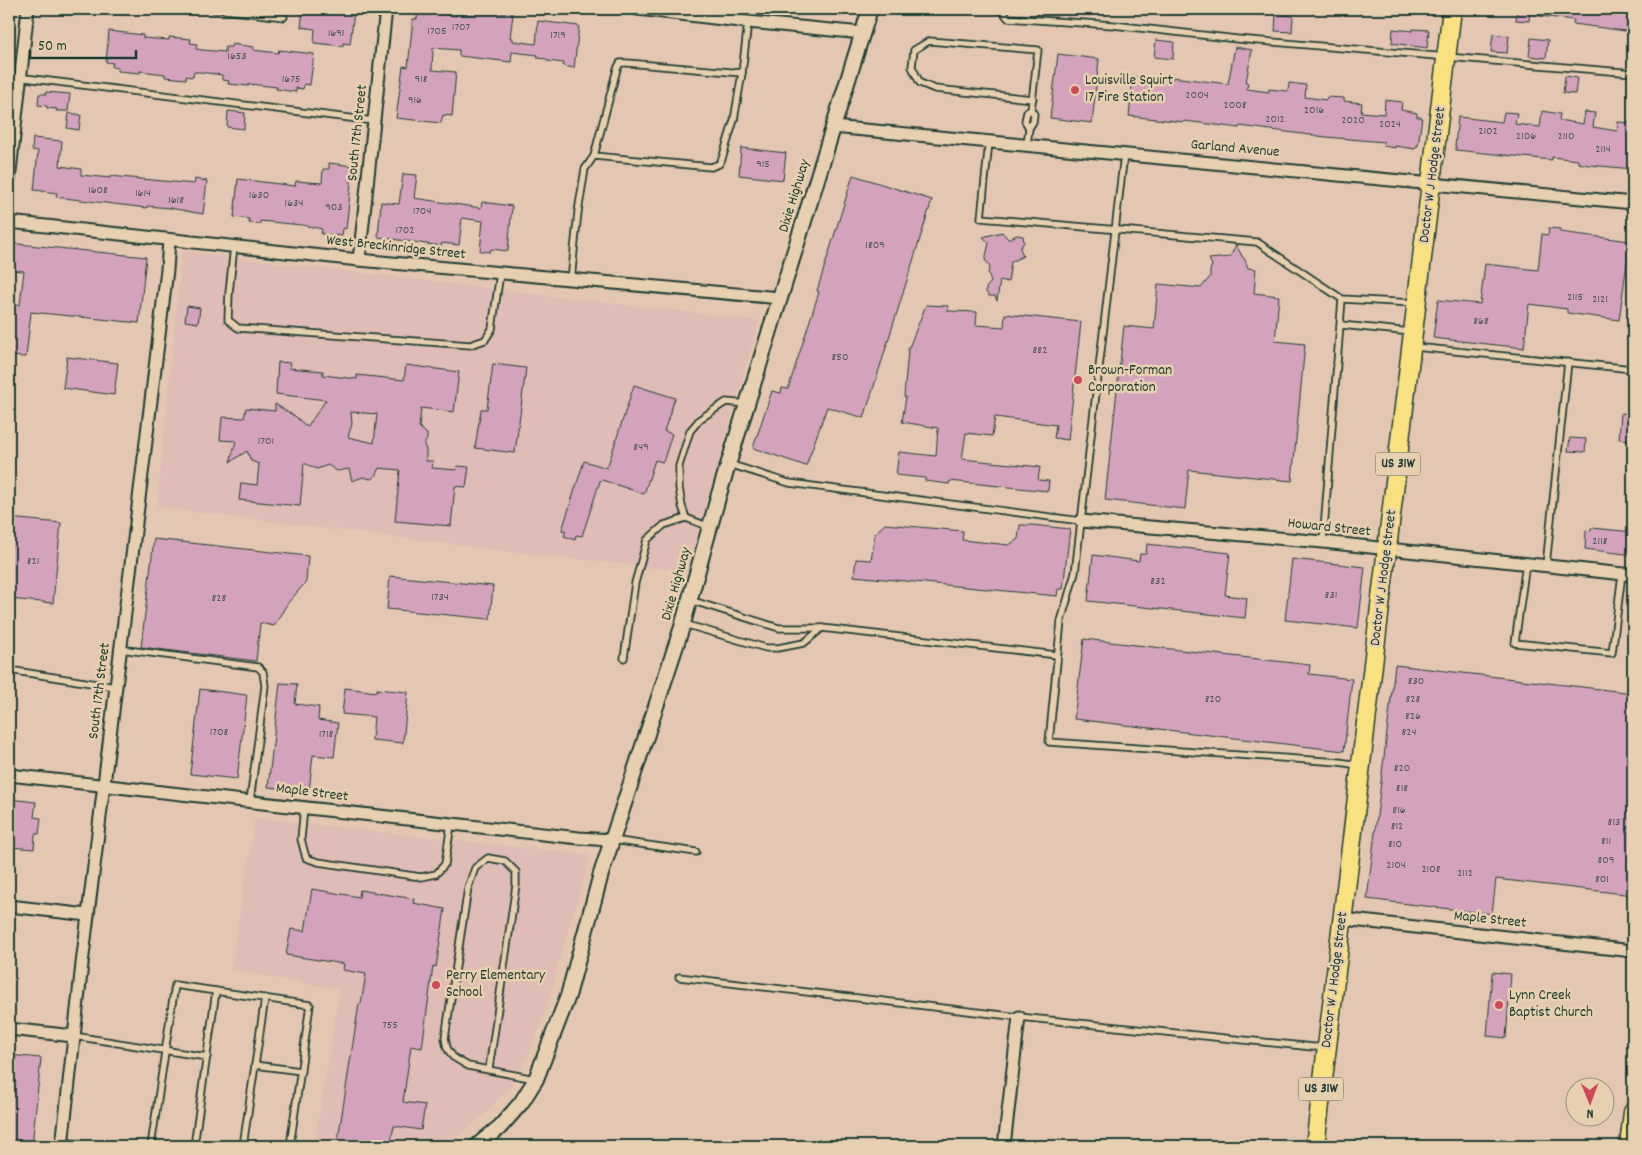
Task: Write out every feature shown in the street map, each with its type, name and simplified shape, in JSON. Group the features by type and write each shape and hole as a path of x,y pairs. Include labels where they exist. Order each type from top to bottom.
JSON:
{"main road":[{"name":"Doctor W J Hodge Street","path":"1315,1146 1452,9"},
{"path":"1629,1146 1633,1112"}],"street":[{"path":"9,181 14,77 28,9"},
{"name":"South 17th Street","path":"359,260 386,9"},
{"path":"638,9 862,33"},
{"name":"Dixie Highway","path":"477,1146 511,1115 536,1079 568,996 612,840 683,624 747,404 870,9"},
{"name":"Garland Avenue","path":"833,127 1633,203"},
{"name":"West Breckinridge Street","path":"9,222 359,260 780,298"},
{"name":"South 17th Street","path":"62,1144 88,915 167,270 169,240"},
{"name":"Howard Street","path":"1080,521 1323,542 1628,574"},
{"name":"Maple Street","path":"9,775 579,838 612,840"},
{"path":"9,906 88,915"},
{"name":"Maple Street","path":"1343,920 1633,950"},
{"path":"1004,1146 1019,1017"},
{"path":"9,1029 74,1036"}],"lane":[{"path":"214,9 284,17"},
{"path":"1001,9 1008,18 1113,25 1237,39 1633,73"},
{"path":"594,156 711,167 719,164 734,120 748,22"},
{"path":"1027,145 1029,128 1033,122 1034,114 1031,110 1038,50 929,41 914,50 912,66 920,83 935,89 1032,99"},
{"path":"571,280 578,212 585,169 594,156 620,63 742,73"},
{"path":"14,77 374,121"},
{"path":"989,142 982,218 1257,242 1342,298 1418,303"},
{"path":"1124,154 1075,574 1061,622 1049,742 1338,762 1360,766"},
{"path":"234,246 228,293 228,320 238,328 470,346 485,340 492,329 500,273"},
{"path":"1323,542 1342,298"},
{"path":"1341,325 1413,339 1568,362 1633,369"},
{"path":"1546,566 1568,362"},
{"path":"686,518 679,488 680,466 690,432 700,419 726,402 747,404"},
{"path":"729,464 789,483 1080,521"},
{"path":"624,658 635,583 647,540 664,525 686,518 710,527"},
{"path":"1526,563 1515,643 1612,653 1628,574"},
{"path":"690,600 779,628 822,628 1057,655"},
{"path":"683,624 766,648 778,648 804,643 822,628"},
{"path":"120,650 258,667 263,672 265,686 250,801"},
{"path":"9,670 116,687"},
{"path":"304,808 301,839 306,858 318,862 422,877 436,874 445,864 451,824"},
{"path":"612,840 696,852"},
{"path":"489,1069 516,885 516,872 505,861 488,858 475,868 468,888 445,1038 447,1048 453,1057 468,1066 536,1079"},
{"path":"679,977 1019,1017 1327,1047"},
{"path":"151,1146 175,985 310,1005 290,1146"},
{"path":"194,1146 216,991"},
{"path":"243,1146 265,998"},
{"path":"74,1036 207,1057"},
{"path":"255,1065 301,1071"},
{"path":"62,1144 94,1146"}],"shaded area":[{"path":"182,251 759,321 687,571 512,552 157,507"},
{"name":"Perry Elementary School","path":"255,818 591,855 540,1027 527,1058 506,1092 479,1119 446,1146 314,1146 340,989 231,970"}],"building":[{"path":"303,9 347,9 346,11 354,12 350,44 343,43 343,46 314,43 315,29 301,27"},
{"path":"418,9 431,9 430,13 456,16 457,13 472,15 473,10 513,14 510,38 513,38 513,41 536,44 538,21 579,26 574,68 563,66 564,63 537,58 538,55 512,52 511,62 459,56 459,50 433,48 432,70 456,72 452,116 443,115 441,123 396,118 403,66 408,67 413,19 417,19"},
{"path":"1517,9 1530,9 1529,21 1516,20"},
{"path":"1539,9 1626,9 1626,14 1628,14 1626,31 1573,24 1574,20 1539,16"},
{"path":"1276,15 1293,16 1292,32 1275,31"},
{"path":"1393,29 1429,30 1427,48 1392,43"},
{"path":"109,31 143,35 143,38 169,40 169,37 191,39 190,43 197,44 196,49 202,50 225,52 225,47 231,47 232,44 254,47 253,50 278,53 279,50 314,54 310,85 304,84 303,89 296,88 296,92 276,89 277,87 228,84 229,81 222,80 222,75 200,72 194,72 193,77 186,76 186,79 165,77 165,74 140,71 140,73 118,71 118,68 112,67 113,63 106,62"},
{"path":"1493,34 1509,36 1507,53 1491,52"},
{"path":"1531,38 1548,40 1546,58 1529,56"},
{"path":"1156,40 1174,42 1173,59 1154,57"},
{"path":"1235,47 1252,50 1246,82 1248,83 1247,89 1269,92 1269,89 1288,91 1289,83 1306,85 1305,97 1326,100 1327,97 1344,98 1344,101 1362,103 1361,112 1384,114 1385,100 1402,102 1401,110 1417,113 1417,117 1422,117 1418,146 1415,149 1395,146 1395,148 1384,146 1384,142 1129,116 1133,77 1172,81 1172,77 1228,84"},
{"name":"Louisville Squirt 17 Fire Station","path":"1058,54 1099,59 1092,123 1050,118"},
{"path":"1565,76 1577,78 1575,94 1563,93"},
{"path":"46,92 70,94 68,111 56,111 57,109 38,105 39,94 46,94"},
{"path":"228,111 245,113 244,129 227,127"},
{"path":"1542,111 1560,114 1559,120 1583,124 1585,112 1595,113 1593,127 1617,131 1618,122 1633,123 1633,169 1589,165 1578,163 1578,160 1552,157 1552,160 1456,150 1458,117 1502,122 1504,112 1517,113 1515,124 1540,127"},
{"path":"69,113 81,115 79,130 67,128"},
{"path":"33,138 62,141 60,166 81,169 81,175 194,184 195,179 207,181 203,214 170,208 147,206 147,208 56,197 57,193 34,190 38,151 32,150"},
{"path":"741,148 786,153 783,180 739,175"},
{"path":"329,163 353,166 346,229 343,228 342,236 321,234 322,229 302,225 260,221 260,224 249,223 249,219 234,217 238,179 295,186 296,181 322,183 323,169 329,169"},
{"path":"403,174 417,175 414,198 481,208 482,202 512,206 508,251 491,249 490,252 480,251 483,221 462,218 459,245 442,243 441,246 378,237 381,202 399,204"},
{"path":"853,175 932,200 864,418 827,407 806,466 753,448 772,391 781,393 782,388 788,389"},
{"path":"1549,228 1560,229 1560,232 1630,241 1619,320 1567,313 1567,309 1529,304 1524,348 1433,338 1438,300 1480,304 1485,264 1538,270 1542,234 1548,235"},
{"path":"1002,232 1008,239 1017,235 1023,236 1024,242 1020,248 1023,256 1011,262 1008,282 1000,280 997,301 995,296 989,296 986,292 986,288 991,282 988,273 990,266 985,260 989,243 983,237"},
{"path":"9,243 146,257 139,323 31,312 26,357 9,356 9,327 12,304 20,305 24,271 9,270"},
{"path":"1236,245 1248,268 1256,269 1254,293 1279,296 1275,341 1305,344 1292,481 1189,470 1185,509 1105,500 1124,326 1154,329 1158,284 1201,288 1210,277 1212,265 1209,259 1230,257"},
{"path":"926,305 948,306 948,311 977,312 976,325 1004,327 1005,314 1081,322 1068,440 1054,438 1056,425 995,417 992,436 966,433 962,459 1040,467 1038,480 1049,481 1048,491 950,481 949,484 925,481 925,478 896,475 899,452 936,456 938,428 902,422 906,397 904,397 908,350"},
{"path":"187,306 200,308 198,323 185,321"},
{"path":"67,357 118,363 114,395 63,388"},
{"path":"278,362 290,363 289,368 323,371 323,375 357,379 357,375 404,380 406,365 459,372 454,412 421,408 419,427 427,434 424,445 426,461 433,461 432,468 456,470 457,466 469,467 466,487 455,486 451,526 395,521 400,470 379,468 371,479 363,477 352,481 349,469 337,471 328,465 317,469 304,463 300,506 239,500 241,483 257,485 259,464 251,461 247,451 230,462 236,441 220,440 222,417 244,418 246,408 275,411 275,404 296,417 307,427 326,400 276,394","holes":["351,412 377,414 374,443 348,437 352,424"]},
{"path":"493,364 526,368 515,453 475,448 481,409 487,409"},
{"path":"634,385 675,398 664,431 672,434 663,462 655,460 644,494 602,480 600,481 582,536 576,535 575,540 564,536 566,531 562,530 584,461 607,468"},
{"path":"1621,413 1633,414 1633,440 1619,439"},
{"path":"1570,438 1586,439 1585,452 1568,451"},
{"path":"9,518 61,523 53,603 9,599"},
{"path":"885,524 963,531 962,540 1009,545 1018,539 1020,525 1070,529 1063,589 1058,589 1057,596 854,576 856,559 871,560 875,533"},
{"path":"1591,528 1633,532 1633,555 1585,549 1586,530 1591,531"},
{"path":"154,539 308,556 306,582 287,604 274,626 260,623 256,661 141,647"},
{"path":"1147,544 1230,553 1225,595 1247,598 1245,618 1088,601 1093,555 1139,561 1140,554 1146,554"},
{"path":"1292,559 1365,567 1358,628 1285,620"},
{"path":"390,576 493,586 490,619 387,609"},
{"path":"1084,639 1310,665 1309,674 1352,679 1344,751 1074,719"},
{"path":"1395,665 1633,693 1633,895 1496,879 1492,914 1367,899"},
{"path":"280,683 297,684 295,704 319,707 318,720 338,723 334,757 313,755 309,791 268,787"},
{"path":"345,688 377,692 377,689 408,692 403,743 372,740 374,717 342,714"},
{"path":"200,689 247,695 237,779 190,774"},
{"path":"9,799 36,802 34,817 41,818 39,834 35,834 34,849 10,847"},
{"name":"Perry Elementary School","path":"312,889 359,897 360,890 414,899 413,903 445,909 436,967 433,966 422,1048 411,1046 403,1102 425,1105 421,1130 394,1126 390,1146 337,1146 359,1004 361,1004 366,974 343,970 344,964 286,955 291,929 305,931"},
{"name":"Lynn Creek Baptist Church","path":"1492,972 1511,974 1506,1038 1487,1036"},
{"path":"9,1055 41,1058 32,1146 9,1146"}],"place":[{"name":"Louisville Squirt 17 Fire Station","path":"1075,90"},
{"name":"Brown-Forman Corporation","path":"1078,380"},
{"name":"Perry Elementary School","path":"436,985"},
{"name":"Lynn Creek Baptist Church","path":"1499,1005"}]}
